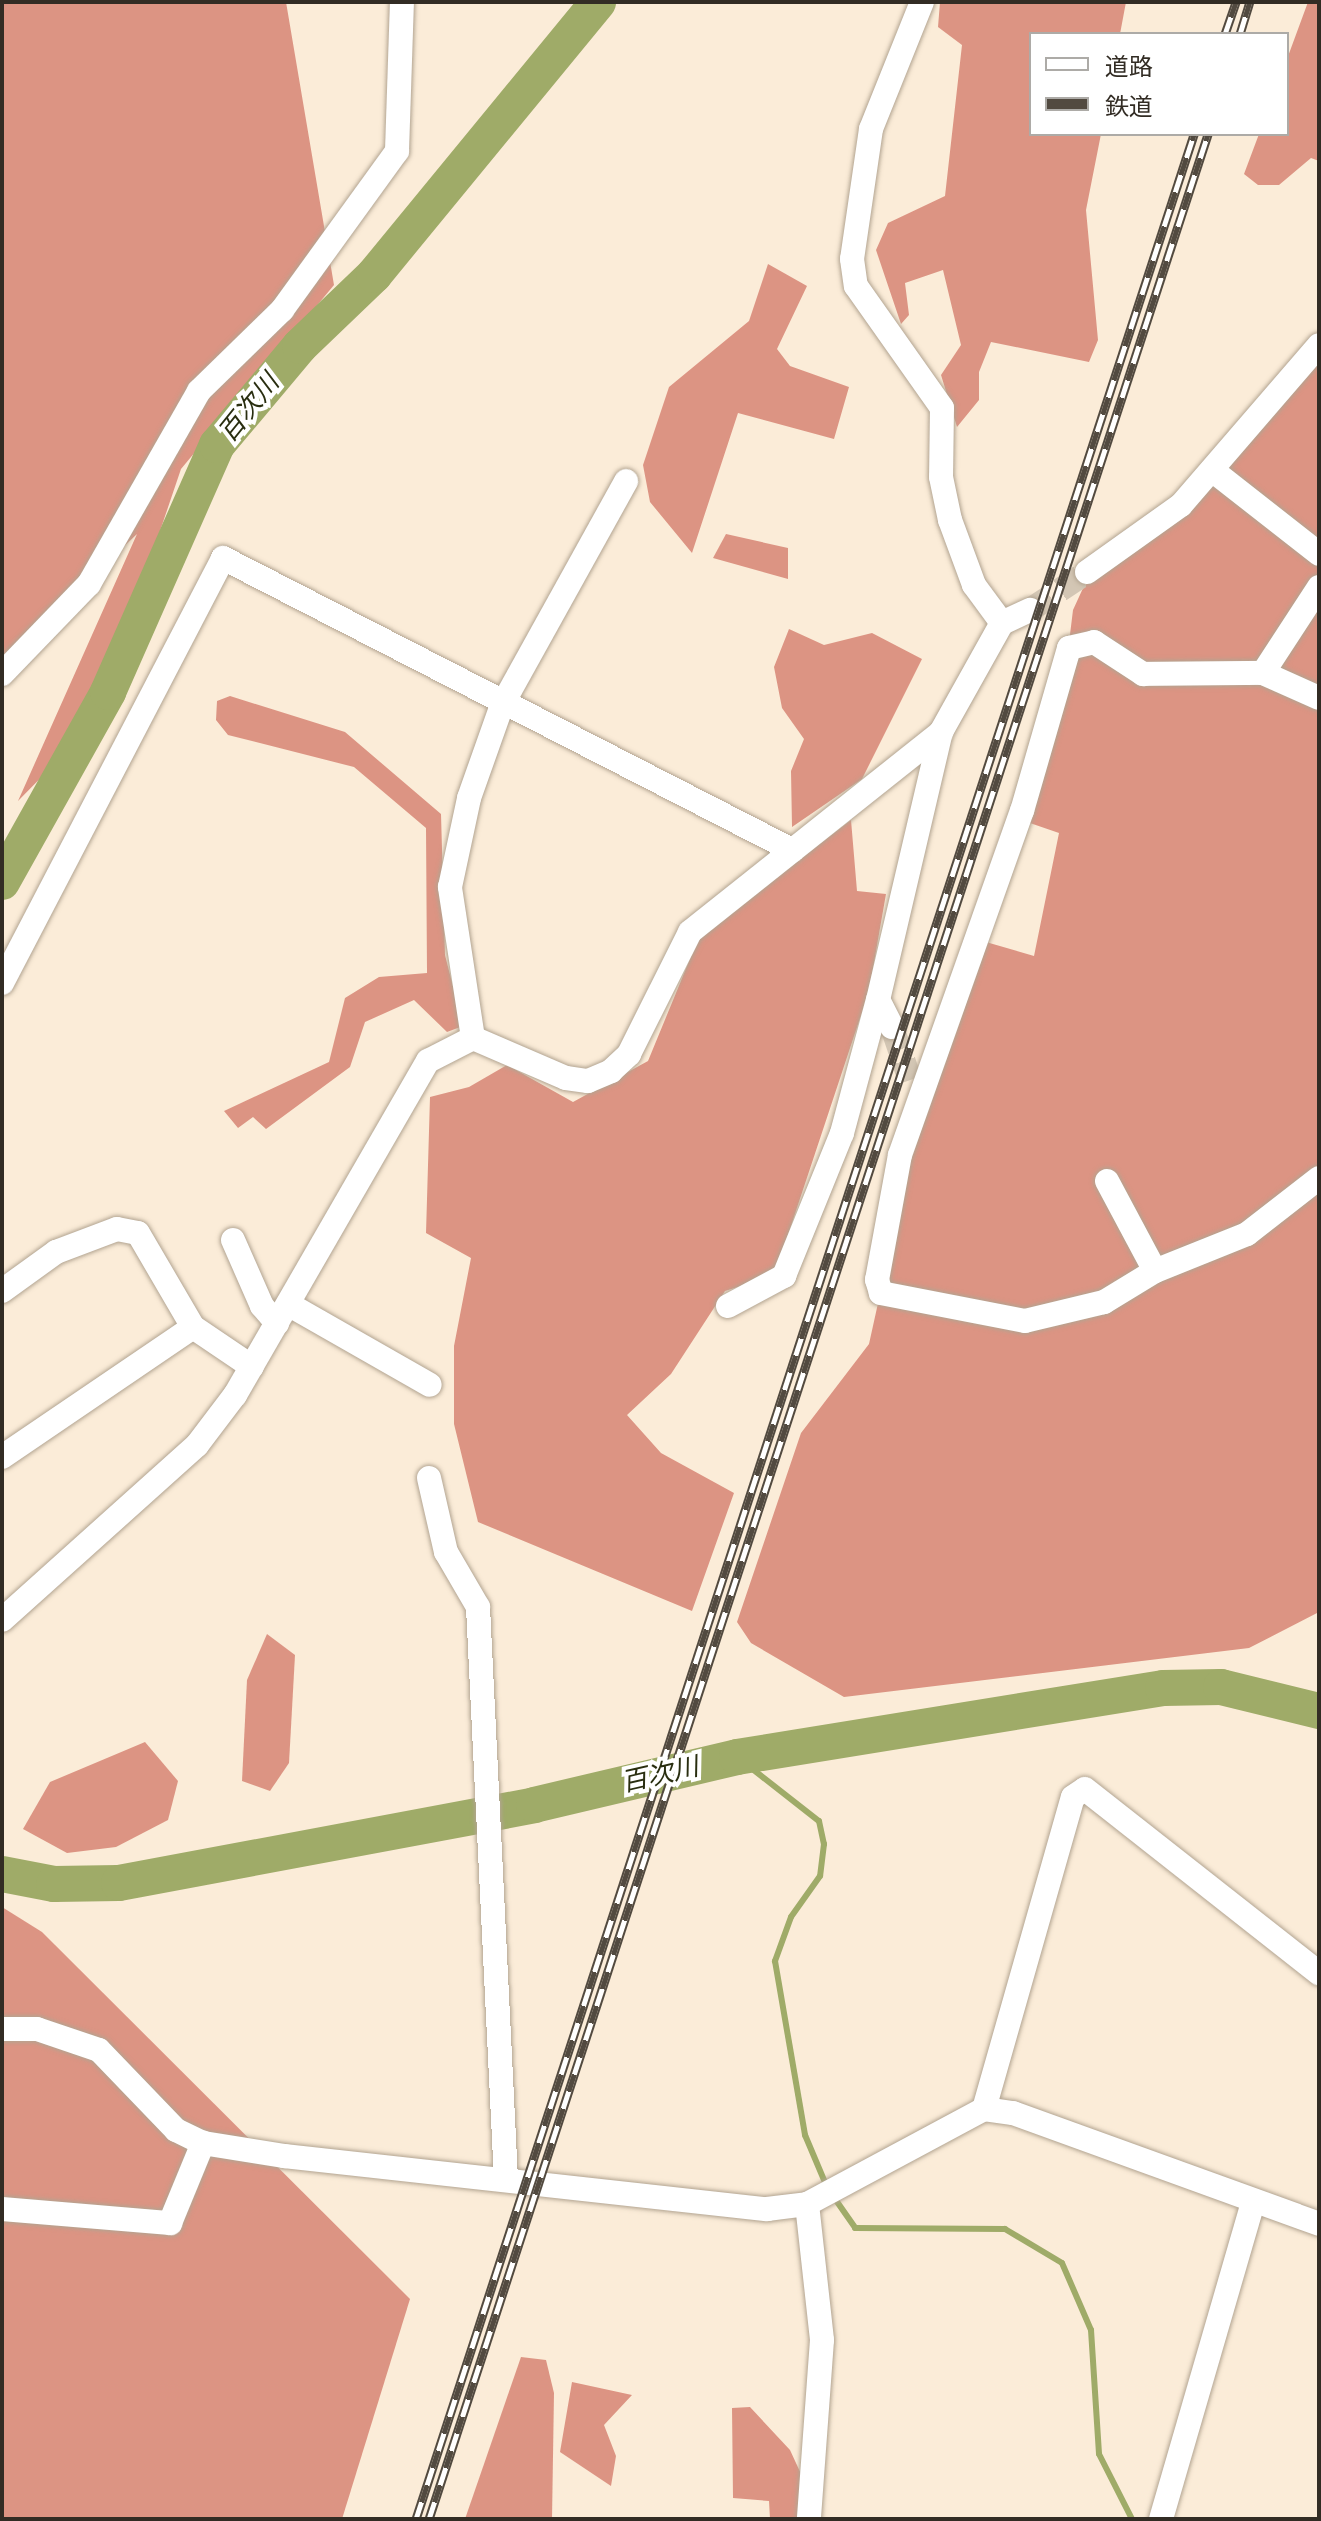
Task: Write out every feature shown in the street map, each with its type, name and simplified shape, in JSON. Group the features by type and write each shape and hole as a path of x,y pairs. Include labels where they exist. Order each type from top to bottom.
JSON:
{"street":[{"path":"2,674 89,584 199,391 282,310 397,151 402,2"},
{"path":"922,2 871,129 852,259 856,286 942,408 947,437 941,477 950,520 974,585 1002,623"},
{"path":"1087,572 1181,505 1319,345"},
{"path":"1212,470 1319,554"},
{"path":"473,1038 457,964 450,868 502,705 626,481"},
{"path":"2,983 223,558 502,705 792,850"},
{"path":"1263,673 1319,587"},
{"path":"728,1306 784,1276 842,1133 878,1000 941,732 1002,623 1030,610"},
{"path":"1319,698 1263,673 1143,674 1094,642 1069,648 1022,811 914,1090 900,1155 881,1293 985,1319 1025,1321 1104,1302 1155,1271 1247,1234 1319,1178"},
{"path":"473,1038 566,1078 588,1081 611,1071 629,1054 682,942 941,732"},
{"path":"878,1000 892,1027"},
{"path":"2,1620 197,1445 252,1367 428,1061 473,1038"},
{"path":"1107,1181 1155,1271"},
{"path":"2,1291 56,1252 117,1229 138,1233 193,1327 252,1367"},
{"path":"233,1240 262,1306 430,1385"},
{"path":"2,1457 193,1327"},
{"path":"429,1478 446,1552 478,1607 506,2179"},
{"path":"984,2109 1073,1797 1085,1789 1319,1973"},
{"path":"2,2029 37,2029 99,2050 176,2130 203,2143 767,2209 822,2194 984,2109 1028,2118 1319,2224"},
{"path":"2,2209 170,2223 203,2143"},
{"path":"809,2519 822,2340 822,2194"},
{"path":"1161,2519 1253,2202"}],"shaded area":[{"path":"2,2 286,2 334,285 181,469 140,590 68,750 18,801 137,534 2,662"},
{"path":"940,2 1126,2 1120,32 1029,32 1029,136 1101,136 1086,210 1098,340 1089,362 991,342 979,372 979,400 957,427 941,375 961,345 943,270 905,283 909,315 901,324 876,250 888,223 945,196 962,45 938,27"},
{"path":"1308,2 1319,2 1319,161 1311,158 1279,185 1258,185 1244,174 1258,136 1289,136 1289,54"},
{"path":"768,264 807,286 777,349 790,366 849,387 834,439 738,413 692,553 650,502 643,465 669,387 749,321"},
{"path":"1319,357 1319,1612 1249,1648 844,1697 751,1643 737,1622 801,1433 869,1344 920,1113 986,942 1034,956 1059,833 1027,822 1061,708 1073,610 1084,586 1184,514"},
{"path":"726,534 788,548 788,579 713,558"},
{"path":"789,629 824,645 872,633 922,659 862,779 792,827 791,771 804,739 782,708 774,667"},
{"path":"230,696 345,732 441,814 445,955 463,1026 447,1032 414,1000 365,1022 350,1067 266,1129 253,1117 238,1128 224,1111 329,1062 345,998 379,977 427,973 426,828 354,767 228,735 216,720 217,701"},
{"path":"851,820 857,891 886,894 869,991 780,1259 770,1277 725,1291 671,1374 627,1415 661,1453 734,1493 692,1611 478,1522 454,1424 454,1346 471,1258 426,1233 430,1097 469,1087 507,1065 573,1102 648,1061 699,937"},
{"path":"267,1634 295,1655 289,1763 270,1791 242,1781 247,1680"},
{"path":"145,1742 178,1781 168,1820 116,1847 67,1853 23,1829 50,1782"},
{"path":"2,1907 42,1932 410,2299 342,2519 2,2519"},
{"path":"521,2357 546,2360 554,2393 552,2519 465,2519"},
{"path":"572,2382 632,2395 604,2425 616,2456 611,2486 560,2452"},
{"path":"750,2407 790,2450 802,2476 797,2519 770,2519 769,2501 733,2498 732,2408"}],"waterway":[{"name":"百次川","path":"2,882 108,692 217,445 300,346 374,275 598,2"},
{"name":"百次川","path":"2,1874 54,1884 119,1883 534,1805 737,1757 1163,1688 1221,1687 1319,1711"},
{"path":"737,1757 819,1821 824,1844 820,1876 791,1917 775,1961 805,2135 827,2187"},
{"path":"833,2196 855,2228 1005,2229 1062,2263 1091,2330 1099,2454 1132,2519"}],"tunnel":[{"path":"1030,610 1087,572"},
{"path":"892,1027 910,1080"}],"railway":[{"path":"1226,32 1236,2"},
{"path":"1241,32 1250,2"},
{"path":"416,2519 1193,136"},
{"path":"429,2519 1207,136"}]}
